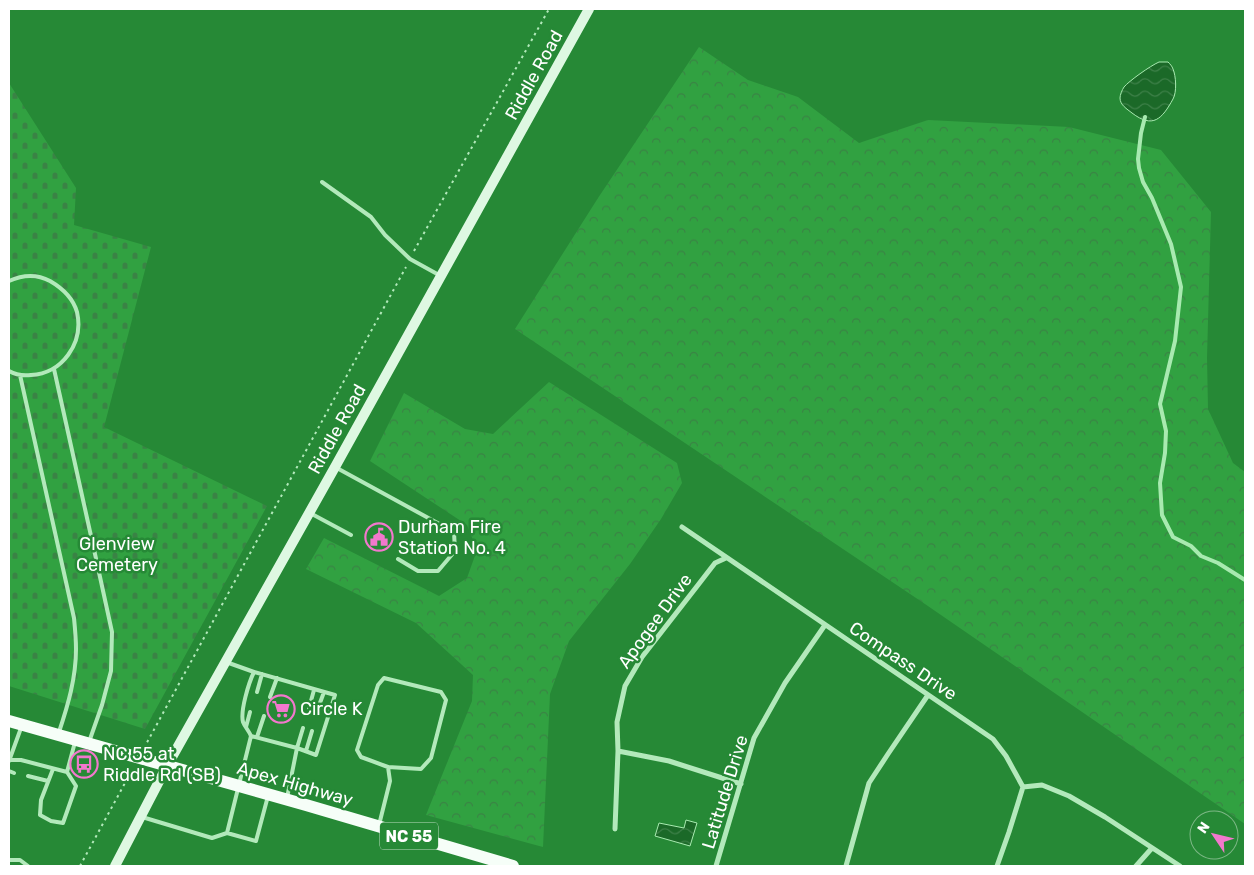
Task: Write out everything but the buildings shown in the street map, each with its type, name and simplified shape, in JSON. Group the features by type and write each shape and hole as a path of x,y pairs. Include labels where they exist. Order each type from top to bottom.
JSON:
{"main road":[{"name":"Riddle Road","path":"115,866 167,766 310,513 589,9"},
{"name":"Apex Highway","path":"9,721 513,866"}],"street":[{"name":"Compass Drive","path":"682,527 993,739 1006,756 1022,787"},
{"name":"Apogee Drive","path":"615,829 618,751 617,722 625,686 642,657 715,563 726,558"},
{"name":"Latitude Drive","path":"716,866 754,738 785,683 825,625"},
{"path":"846,866 869,783 928,695"},
{"path":"618,751 669,761 741,784"},
{"path":"997,866 1022,787 1042,785 1068,796 1105,817 1180,866"},
{"path":"1136,866 1152,848"}],"lane":[{"path":"322,182 372,217 385,235 410,259 441,276"},
{"path":"9,281 32,276 44,278 59,286 71,300 77,312 78,330 74,346 64,361 54,369 37,375 25,376 9,371"},
{"path":"54,369 112,632 111,671 102,705 67,772"},
{"path":"20,375 74,618 76,648 74,677 70,698 58,735"},
{"path":"335,467 454,532 455,551 438,571 418,571 398,559"},
{"path":"310,513 352,535"},
{"path":"226,662 335,695 316,754 251,736"},
{"path":"227,833 251,736 243,722 242,714 254,672"},
{"path":"257,692 262,674"},
{"path":"270,697 277,678"},
{"path":"384,678 440,692 446,700 431,758 422,769 388,767 361,757 358,750 378,685 384,678"},
{"path":"309,708 314,690"},
{"path":"317,711 324,692"},
{"path":"246,727 250,712"},
{"path":"257,737 264,716"},
{"path":"22,725 9,761 21,760 67,772 76,786 63,824 51,821 40,815 41,800 53,769"},
{"path":"287,800 297,748 303,728"},
{"path":"306,751 312,731"},
{"path":"378,827 390,781 388,767"},
{"path":"9,771 14,773"},
{"path":"28,776 48,781"},
{"path":"140,817 212,838 227,833 256,841 268,795"},
{"path":"9,860 20,860 28,866"}],"path":[{"path":"80,866 410,259 549,9"}],"green space":[{"path":"699,47 748,80 798,97 859,143 928,120 1069,127 1161,150 1211,212 1207,358 1208,409 1233,463 1245,472 1245,824 1239,820 1239,810 1225,810 925,604 515,329 598,198"},
{"name":"Glenview Cemetery","path":"9,83 76,188 74,225 151,247 104,427 267,506 145,729 9,686"},
{"path":"549,382 677,463 682,483 661,519 630,564 569,641 550,694 543,847 426,815 472,701 473,675 416,623 306,569 324,538 439,596 467,578 477,550 467,525 370,461 404,393 465,429 493,434"}],"water":[{"path":"1159,62 1168,62 1172,67 1175,92 1165,112 1156,120 1151,121 1139,118 1124,107 1120,100 1120,95 1130,81"},
{"path":"686,820 697,823 690,846 655,836 659,823 684,828"}],"waterway":[{"path":"1145,117 1141,133 1138,159 1139,168 1143,182 1152,198 1171,244 1181,287 1175,341 1160,404 1166,431 1165,453 1160,483 1162,515 1173,537 1191,546 1201,556 1218,563 1245,580"}],"place":[{"name":"Durham Fire Station No. 4","path":"379,537"},
{"name":"Circle K","path":"281,709"},
{"name":"NC 55 at Riddle Rd (SB)","path":"84,764"}]}
